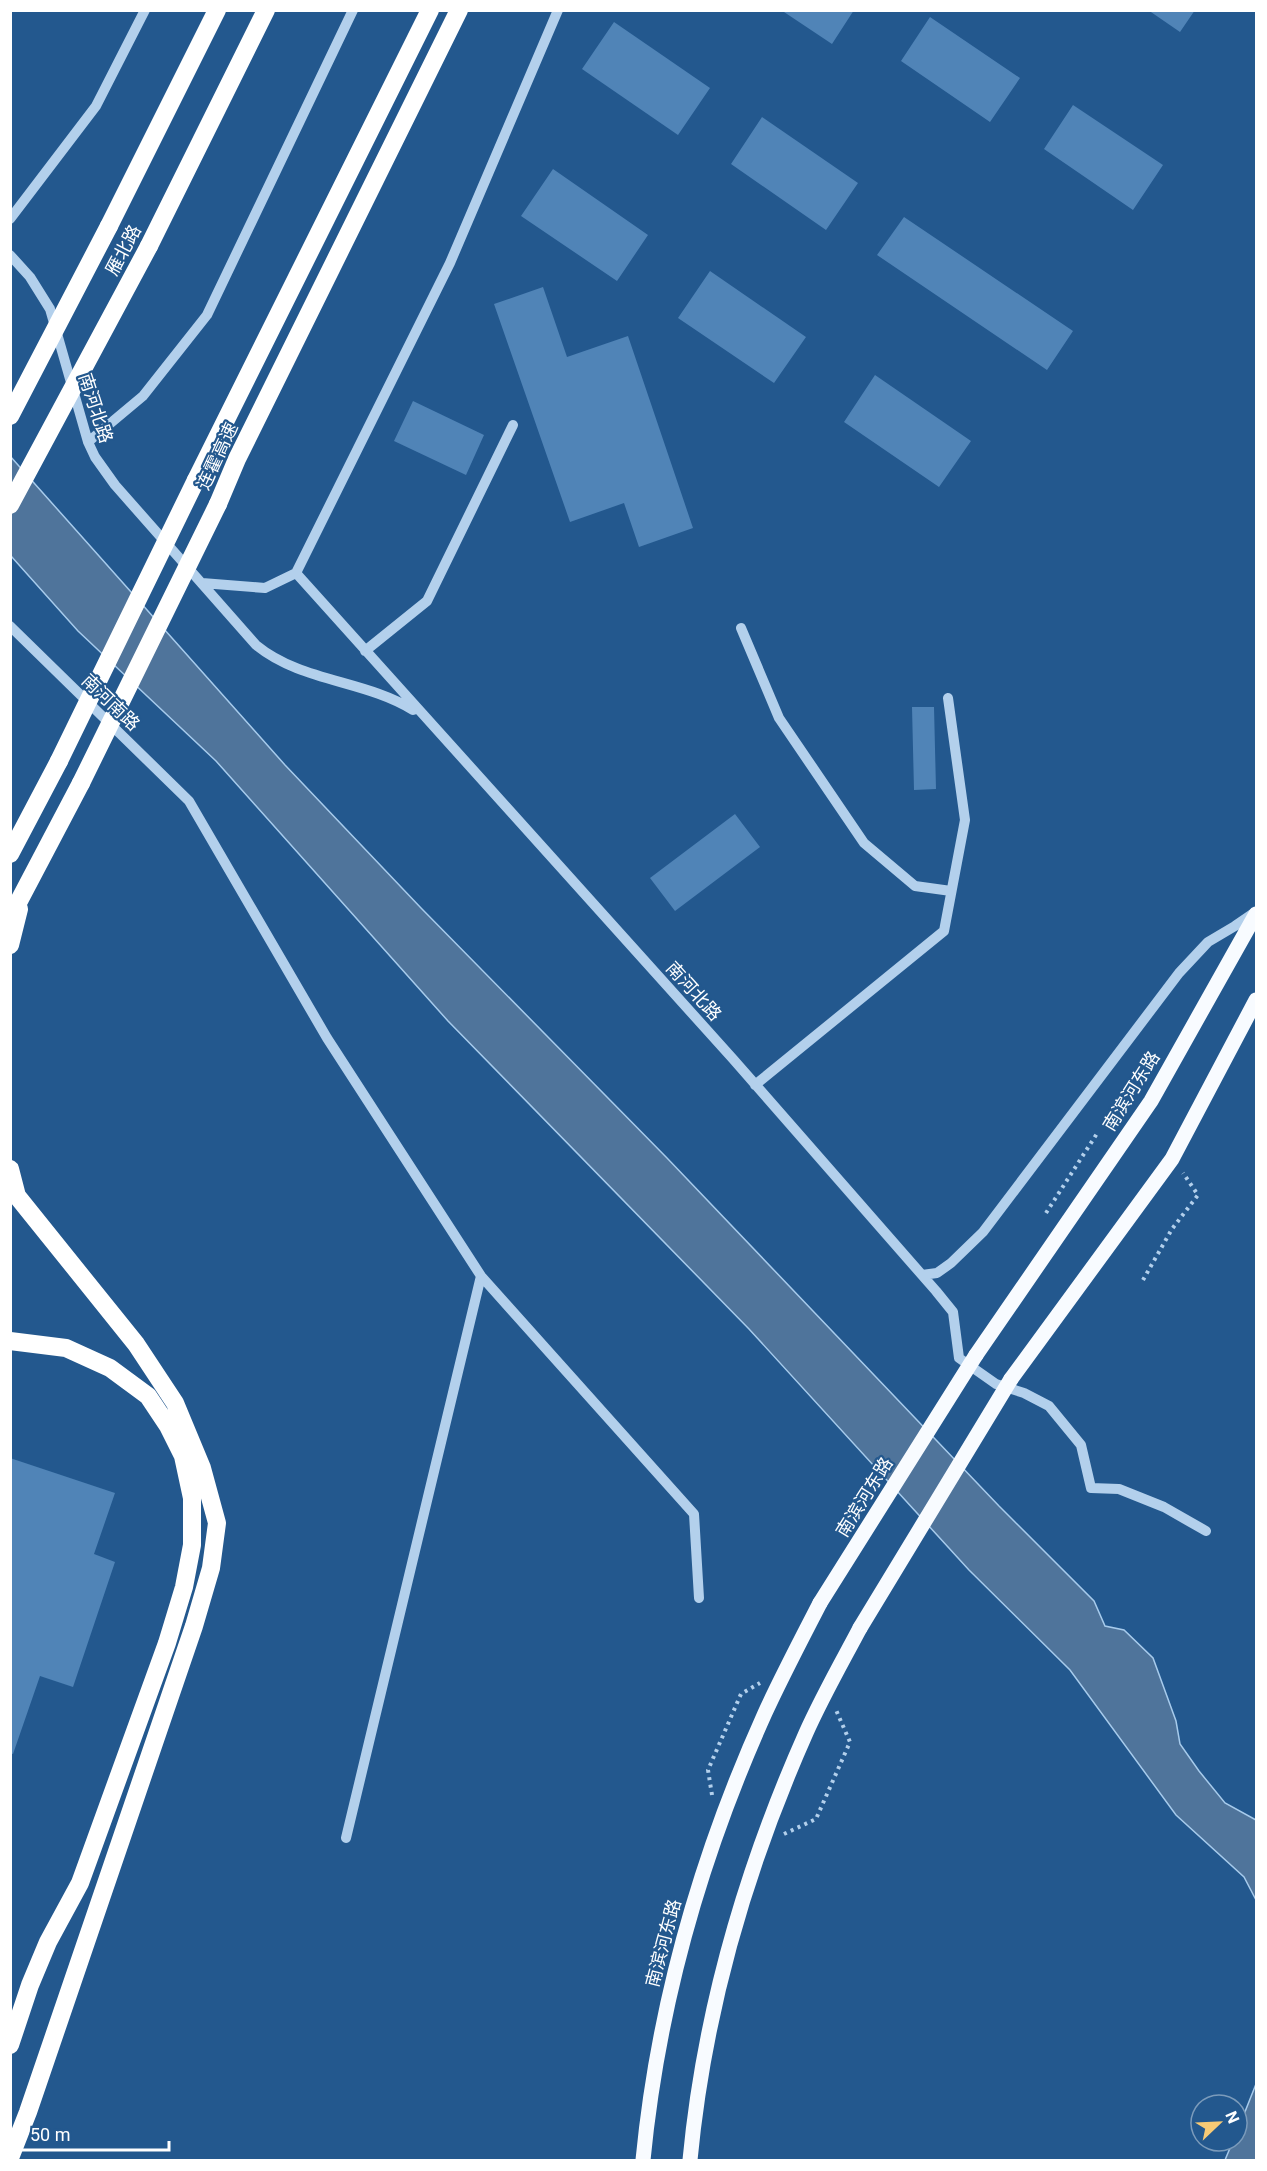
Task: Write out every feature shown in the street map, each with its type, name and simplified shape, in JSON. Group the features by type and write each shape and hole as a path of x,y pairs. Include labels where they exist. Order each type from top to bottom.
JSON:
{"highway":[{"name":"雁北路","path":"10,416 109,226 217,10"},
{"name":"雁北路","path":"10,505 149,246 266,10"},
{"name":"连霍高速","path":"10,854 59,761 430,10"},
{"name":"连霍高速","path":"10,918 81,783 218,504 242,449 459,10"},
{"path":"10,945 22,897"},
{"path":"10,1168 17,1196 136,1344 175,1403 202,1468 217,1523 211,1568 194,1626 28,2112 10,2158"},
{"path":"10,1341 66,1348 110,1368 148,1396 168,1426 183,1456 192,1498 192,1545 184,1587 167,1643 80,1883 48,1942 30,1985 10,2045"}],"main road":[{"name":"南滨河东路","path":"644,2160 655,2071 666,2009 698,1888 744,1760 786,1669 820,1603 976,1354 1151,1101 1257,913"},
{"path":"690,2160 700,2079 711,2019 739,1911 761,1844 795,1760 827,1690 860,1628 1011,1380 1172,1159 1257,1000"}],"street":[{"path":"10,219 96,106 145,10"},
{"path":"88,442 142,396 207,315 353,10"},
{"path":"202,583 265,588 296,573 450,263 558,10"},
{"name":"南河北路","path":"10,255 30,277 50,309 88,442 95,457 115,485 256,645 272,658 405,705 423,717"},
{"path":"364,651 427,601 513,425"},
{"name":"南河北路","path":"296,573 755,1085 936,1291 953,1312 959,1358 996,1384 1023,1393 1049,1406 1081,1445 1091,1488 1119,1489 1164,1507 1206,1531"},
{"name":"南河南路","path":"10,626 189,801 327,1038 481,1276 694,1514 699,1598"},
{"path":"741,628 779,718 864,843 915,886 951,891"},
{"path":"755,1085 944,931 964,820 948,698"},
{"path":"922,1275 937,1273 951,1263 983,1232 1179,973 1208,942 1257,913"},
{"path":"346,1838 481,1276"}],"path":[{"path":"1046,1213 1098,1132"},
{"path":"1143,1280 1172,1229 1198,1195 1172,1159"},
{"path":"718,1828 708,1770 741,1694 786,1669"},
{"path":"761,1844 816,1819 850,1742 827,1690"}],"water":[{"path":"10,456 285,765 421,908 667,1158 999,1506 1094,1601 1105,1626 1124,1630 1153,1658 1176,1721 1180,1744 1225,1803 1256,1820 1256,1900 1244,1877 1176,1815 1070,1670 969,1570 749,1329 448,1021 216,761 78,631 11,556"},
{"path":"1256,2084 1256,2160 1225,2160 1228,2153 1249,2153 1249,2102"}],"building":[{"path":"781,10 854,10 832,44"},
{"path":"1148,10 1195,10 1180,32"},
{"path":"930,17 1020,78 990,122 901,61"},
{"path":"614,22 710,88 678,135 582,69"},
{"path":"1073,105 1163,165 1133,210 1044,149"},
{"path":"762,117 858,183 826,230 731,164"},
{"path":"553,169 648,235 617,281 521,216"},
{"path":"904,217 1073,331 1047,370 877,255"},
{"path":"710,271 806,337 774,383 678,318"},
{"path":"543,287 567,357 628,336 693,528 639,547 624,503 570,522 494,304"},
{"path":"875,375 971,441 939,487 844,422"},
{"path":"413,401 484,435 466,475 394,441"},
{"path":"912,707 934,707 936,789 914,790"},
{"path":"735,814 760,847 675,911 650,878"},
{"path":"10,1458 115,1493 94,1554 115,1562 73,1687 40,1676 13,1754 10,1753"}]}
